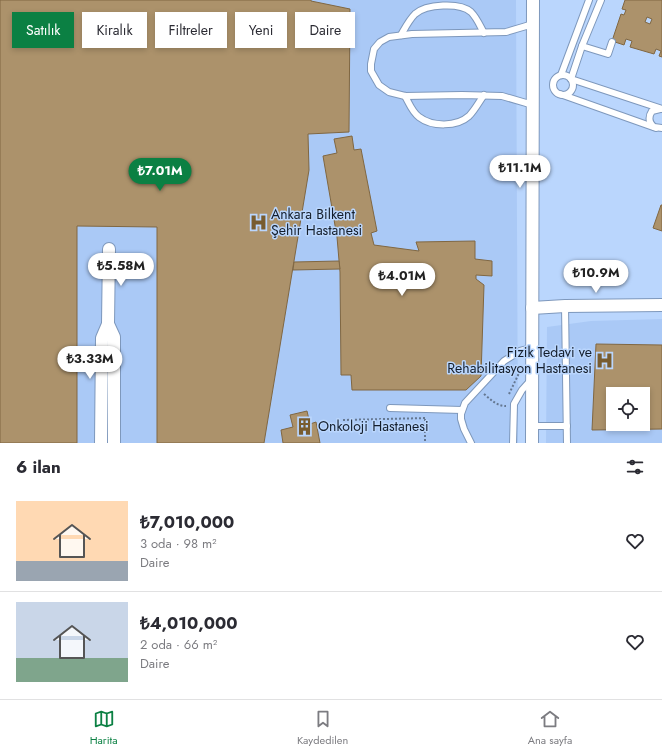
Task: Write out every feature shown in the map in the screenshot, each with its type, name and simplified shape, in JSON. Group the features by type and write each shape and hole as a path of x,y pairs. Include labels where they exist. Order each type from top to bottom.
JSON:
{"street":[{"path":"532,443 533,0"},
{"path":"101,443 102,338 108,324 109,249"},
{"path":"532,308 566,306 662,305"},
{"path":"108,324 114,337 114,443"}],"lane":[{"path":"589,0 561,75 555,79 553,84 554,90 560,94 659,128"},
{"path":"560,94 568,94 572,90 573,85 571,79 582,46 601,0"},
{"path":"401,35 409,22 420,11 431,7 456,6 462,7 471,12 484,33"},
{"path":"533,105 502,96 405,96 389,92 379,85 371,70 371,64 374,49 380,42 389,37 401,35 506,32 534,24"},
{"path":"582,46 608,54 612,42"},
{"path":"561,75 566,75 571,79 662,109 655,110 650,116 650,123 659,128"},
{"path":"405,96 415,113 422,119 435,123 449,124 461,121 471,114 484,95"},
{"path":"566,306 567,443"},
{"path":"471,443 462,424 462,410 469,398 504,361 520,351 532,348"},
{"path":"513,443 514,404 522,390 532,379"},
{"path":"390,408 462,410"},
{"path":"532,426 567,426"}],"path":[{"path":"508,396 523,365"},
{"path":"479,397 486,389"},
{"path":"483,393 497,404 508,406"},
{"path":"507,409 508,401"},
{"path":"425,418 425,443"},
{"path":"343,420 430,418"}],"shaded area":[{"name":"Ankara Bilkent Şehir Hastanesi","path":"0,0 516,0 518,443 0,443"},
{"name":"Fizik Tedavi ve Rehabilitasyon Hastanesi","path":"662,319 662,443 546,443 547,327 591,321"}],"building":[{"path":"0,0 311,0 350,9 350,12 295,12 295,48 350,48 349,132 308,134 309,170 264,443 157,443 157,227 77,226 77,443 0,443"},
{"path":"625,0 662,0 662,57 659,56 661,51 656,49 654,54 630,47 632,41 626,39 624,45 612,41 621,14 624,15 626,10 622,9","holes":["647,17 652,19 650,24 645,22"]},
{"path":"352,136 354,150 361,149 377,231 371,233 374,245 419,251 416,242 475,241 475,259 492,261 492,276 476,275 476,279 484,285 481,376 466,390 352,390 351,375 341,375 340,272 337,237 323,156 337,153 334,139"},
{"path":"662,205 662,231 653,228"},
{"path":"339,261 340,269 293,270 294,262"},
{"path":"596,344 662,345 662,429 650,429 650,387 606,387 606,430 592,430"},
{"name":"Onkoloji Hastanesi","path":"307,411 310,424 316,422 320,443 283,443 281,430 293,427 290,415"}],"place":[{"name":"Ankara Bilkent Şehir Hastanesi","path":"258,222"},
{"name":"Fizik Tedavi ve Rehabilitasyon Hastanesi","path":"605,360"},
{"name":"Onkoloji Hastanesi","path":"305,426"}]}
